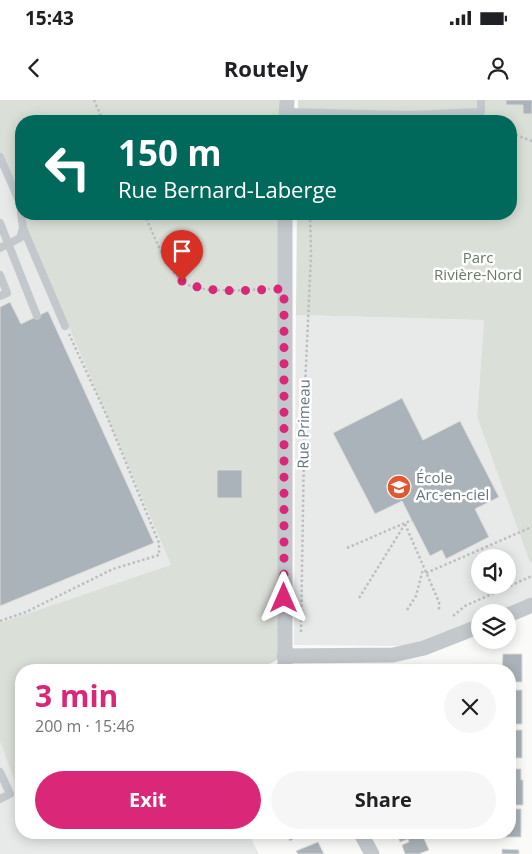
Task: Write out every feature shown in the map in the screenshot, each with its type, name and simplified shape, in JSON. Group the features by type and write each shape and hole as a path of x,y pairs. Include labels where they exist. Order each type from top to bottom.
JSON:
{"street":[{"name":"Rue Primeau","path":"284,220 289,661"},
{"path":"516,612 532,605"},
{"path":"289,661 393,655 424,648 471,630"},
{"path":"364,839 372,854"}],"lane":[{"path":"286,111 403,115 481,112 481,100"},
{"path":"0,156 15,191"},
{"path":"22,220 23,228 65,326"},
{"path":"0,223 37,316"},
{"path":"0,248 20,238 23,228"},
{"path":"0,275 7,293 0,296"},
{"path":"0,772 10,794 0,799"}],"path":[{"path":"94,100 100,115"},
{"path":"517,135 532,141"},
{"path":"147,220 167,262 182,281 194,288 284,289"},
{"name":"Rue Primeau","path":"300,635 305,386 311,255 310,220"},
{"path":"0,621 26,612 113,569 159,555 159,543 106,414 65,326"},
{"path":"347,548 412,520"},
{"path":"405,524 439,602 439,610"},
{"path":"359,598 405,524"},
{"path":"426,574 532,527"},
{"path":"407,610 416,596 424,568"},
{"path":"453,616 465,606 532,576"}],"shaded area":[{"path":"0,146 15,195 15,220 24,220 213,664 15,664 15,839 251,839 259,854 0,854"},
{"name":"École Arc-en-ciel","path":"296,315 484,320 477,417 530,563 532,562 532,604 516,609 516,604 471,604 471,626 421,644 399,646 294,645"}],"green space":[{"path":"0,100 291,100 291,115 15,115 15,201 0,166"},
{"name":"Parc Rivière-Nord","path":"298,100 532,100 532,562 530,563 477,417 484,320 296,315 297,220 517,220 517,115 298,115"},
{"path":"23,220 290,220 284,656 269,664 15,664 15,781 0,741 0,623 171,565"}],"building":[{"path":"506,100 532,100 532,114 523,114 523,105 506,105"},
{"path":"10,302 21,324 48,311 154,543 0,606 0,307"},
{"path":"402,398 423,440 460,421 499,497 475,509 489,537 446,559 442,550 430,556 402,501 375,514 333,433"},
{"path":"217,470 242,470 242,498 217,498"},
{"path":"503,654 522,654 522,682 516,682 516,664 502,664"},
{"path":"516,690 522,690 522,724 516,724"},
{"path":"516,730 522,730 522,758 516,758"},
{"path":"516,769 521,769 523,805 516,805"},
{"path":"516,809 521,809 521,837 516,837"},
{"path":"408,839 424,839 429,850 419,854 405,854 402,845 409,842"},
{"path":"318,842 324,854 298,854 296,851"},
{"path":"502,849 519,850 519,854 502,854"}],"place":[{"name":"École Arc-en-ciel","path":"399,487"}],"route":[{"path":"182,281 194,288 284,289 284,598"}]}
